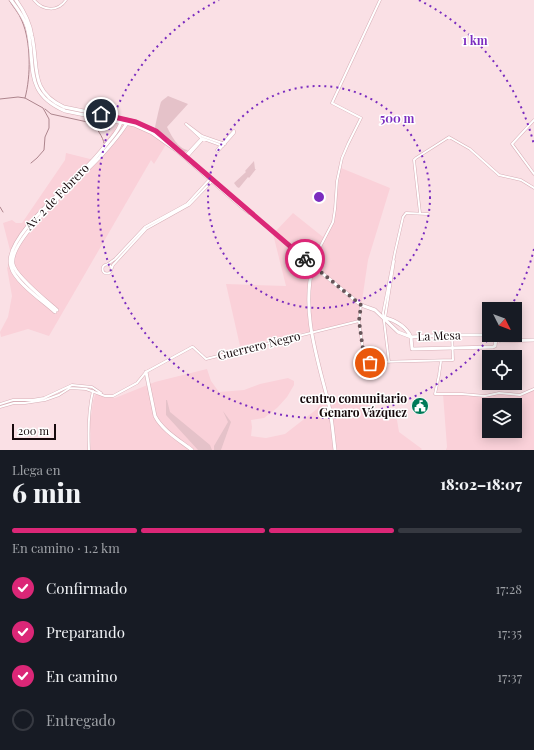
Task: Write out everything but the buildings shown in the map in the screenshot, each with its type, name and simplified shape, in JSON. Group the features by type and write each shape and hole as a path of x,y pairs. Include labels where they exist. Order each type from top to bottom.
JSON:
{"main road":[{"path":"11,0 28,25 33,79 38,90 46,100 55,107 65,111 126,124 144,129 163,138"},
{"path":"16,0 25,13 34,45 36,76 40,86 50,98 64,107 122,118 151,128 163,138"},
{"name":"Av. 2 de Febrero","path":"122,118 120,126 103,149 34,219 11,252 10,262 14,274 56,311 17,272 12,262 13,255 20,242 36,221 101,156 128,120"},
{"name":"La Mesa","path":"163,138 242,208 250,212 361,305 372,308 398,332 411,337 482,335"},
{"path":"313,265 308,298 312,333 328,402 335,450"},
{"path":"384,319 397,322 410,334 412,349 493,347 495,346 496,342"},
{"name":"La Mesa","path":"522,341 534,340"},
{"path":"146,372 157,420 192,450"}],"street":[{"path":"34,0 39,5 54,9 61,6 66,0"},
{"path":"313,265 319,249 333,222 338,171 348,144 361,118 332,103 380,0"},
{"path":"534,120 512,144 534,174"},
{"path":"202,138 186,124 202,138 223,144"},
{"path":"217,151 234,131 234,133 223,144"},
{"path":"420,213 414,162 416,158 449,137 470,149 499,175 521,180 534,188"},
{"path":"185,157 202,138"},
{"path":"162,218 144,230 114,264 110,273 105,272 103,267 115,259 144,227 187,204 211,180"},
{"path":"389,362 384,319 394,258 403,217 405,214 428,214"},
{"path":"108,264 112,268"},
{"path":"361,305 359,321 365,364 377,362 453,360 452,335"},
{"name":"Guerrero Negro","path":"146,372 193,346 206,360 359,321"},
{"path":"440,361 435,394 485,396 499,393 520,395 534,389"},
{"path":"0,406 13,400 44,398 53,395 69,385 89,387 102,395 113,396 137,383 146,372"},
{"path":"0,406 45,400 59,395 70,388 94,390"},
{"path":"90,390 92,397"},
{"path":"89,450 88,423 94,390"},
{"path":"92,397 99,393"}],"shaded area":[{"path":"168,96 188,104 167,127 178,144 184,149 188,150 185,152 183,152 155,128 161,102"},
{"path":"118,122 137,126 167,143 154,164 151,160 49,336 28,329 1,337 0,332 8,317 12,296 7,268 10,263 11,254 3,223 12,220 16,223 22,223 65,160 66,153 94,160"},
{"path":"254,161 256,169 239,188 237,187 234,183 246,172 245,171"},
{"path":"341,168 390,188 368,260 359,321 240,346 226,284 286,286 273,234 293,213 323,237 334,218"},
{"path":"207,369 211,381 219,392 244,390 260,384 288,378 294,381 294,385 287,397 277,408 264,418 251,420 251,436 266,438 285,434 317,409 322,401 353,396 369,405 374,414 394,417 397,420 399,432 422,449 91,450 90,423 95,395 98,394 105,398 115,398 155,382"},
{"path":"534,390 534,450 446,450 443,394 465,394 485,397 498,392 520,396"},
{"path":"166,400 170,412 210,445 212,450 198,450 166,415"},
{"path":"223,411 231,422 221,450 214,450 214,446 228,422"}],"waterway":[{"path":"9,0 21,18 27,39 29,70 25,98"},
{"path":"0,99 18,97 25,98 43,108 49,119 49,128 45,137 44,150 31,163"},
{"path":"45,109 51,114 92,123 103,138 104,143"},
{"path":"0,207 3,212"}],"way so far":[{"path":"305,259 361,305 359,321 365,364 370,363"}],"place":[{"name":"centro comunitario Genaro Vázquez","path":"420,406"}],"route":[{"path":"101,114 136,122 156,131 305,259"}]}
